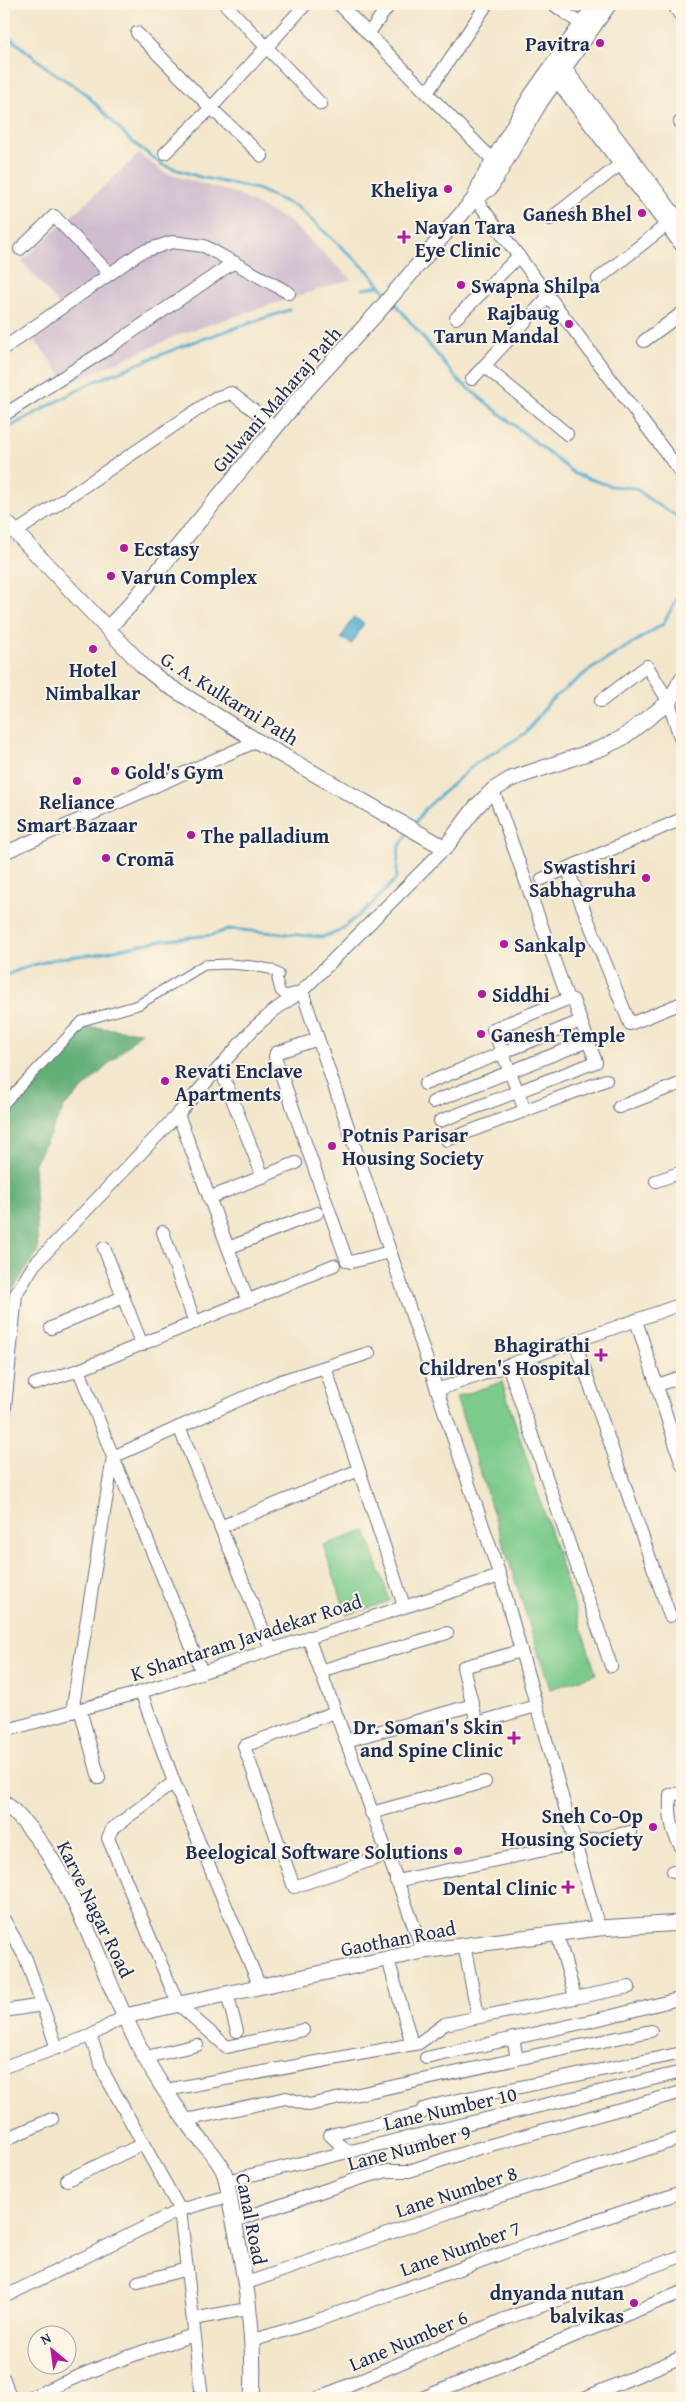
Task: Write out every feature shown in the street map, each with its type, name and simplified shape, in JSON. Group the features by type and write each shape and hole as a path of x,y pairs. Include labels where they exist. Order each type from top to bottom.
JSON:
{"street":[{"path":"225,4 321,104"},
{"path":"166,153 211,108 306,4"},
{"path":"339,4 493,160"},
{"path":"368,34 390,4"},
{"path":"427,93 487,4"},
{"path":"553,4 586,28"},
{"name":"Gulwani Maharaj Path","path":"586,28 596,4"},
{"name":"Gulwani Maharaj Path","path":"108,628 131,604 302,395 378,312 475,198 490,188 557,69 586,28 609,4"},
{"path":"672,4 682,18"},
{"path":"137,33 211,108 262,156"},
{"path":"557,69 622,163 675,222"},
{"path":"557,69 675,222 682,244"},
{"name":"Gulwani Maharaj Path","path":"475,198 493,160 531,96 557,69"},
{"path":"550,219 622,163"},
{"path":"475,198 682,474"},
{"path":"20,249 54,216 110,274"},
{"path":"598,279 675,222"},
{"path":"4,348 142,252 172,242 204,246 289,294"},
{"path":"456,318 519,256"},
{"path":"4,414 110,347 234,262"},
{"path":"472,379 548,296"},
{"path":"644,342 682,314"},
{"path":"484,366 566,434"},
{"path":"16,532 215,398 231,393 276,427"},
{"name":"G. A. Kulkarni Path","path":"4,520 144,667 164,683 257,741 445,848"},
{"path":"601,700 647,666 679,718 682,744"},
{"path":"4,1417 16,1294 34,1265 178,1114 254,1028 276,1008 302,991 445,848 476,807 494,790 511,779 602,748 622,738 669,702 682,679"},
{"path":"4,853 257,741"},
{"path":"440,1121 596,1062 582,1020 573,1000 568,998 494,790"},
{"path":"542,879 682,819"},
{"path":"567,868 630,1024 682,1003"},
{"path":"4,1104 82,1021 138,1005 204,965 228,964 270,969 279,974 277,979 280,991 285,994 302,991"},
{"path":"302,991 500,1576 599,1928"},
{"path":"525,1110 493,1029 568,998"},
{"path":"425,1084 582,1020"},
{"path":"318,1039 276,1053 274,1057 347,1261 351,1262 390,1252"},
{"path":"433,1102 510,1070 588,1041"},
{"path":"220,1068 263,1177"},
{"path":"447,1140 606,1080"},
{"path":"620,1107 682,1083"},
{"path":"178,1114 248,1301"},
{"path":"209,1198 296,1163"},
{"path":"656,1181 682,1172"},
{"path":"228,1248 318,1213"},
{"path":"163,1232 195,1322"},
{"path":"104,1248 142,1345"},
{"path":"35,1384 79,1370 334,1266"},
{"path":"51,1328 123,1297"},
{"path":"437,1390 682,1304"},
{"path":"636,1320 682,1465"},
{"path":"575,1342 670,1616"},
{"path":"112,1457 281,1381 369,1353"},
{"path":"508,1365 610,1666"},
{"path":"325,1367 404,1606"},
{"path":"79,1370 112,1457 202,1672"},
{"path":"657,1385 682,1377"},
{"path":"179,1427 270,1649"},
{"path":"99,1778 76,1711 112,1457"},
{"path":"220,1527 359,1470"},
{"name":"K Shantaram Javadekar Road","path":"4,1731 141,1692 500,1576"},
{"path":"320,1671 447,1632"},
{"path":"308,1637 422,1951"},
{"path":"521,1651 463,1667 477,1723 536,1706"},
{"path":"141,1692 174,1782 260,1987"},
{"path":"346,1740 473,1705"},
{"path":"335,1712 244,1746 294,1887 386,1855"},
{"path":"174,1782 112,1829 108,1838 178,2004 227,2047 303,2030"},
{"path":"371,1813 485,1782"},
{"path":"682,1793 670,1795 670,1803 675,1839 682,1848"},
{"name":"Karve Nagar Road","path":"4,1802 20,1817 40,1841 62,1880 125,2016"},
{"path":"396,1881 576,1845 630,1832"},
{"path":"4,1920 26,1959 57,2048"},
{"name":"Gaothan Road","path":"125,2016 422,1951 599,1928 682,1923"},
{"path":"557,1933 575,1997"},
{"path":"464,1945 478,2016"},
{"path":"388,1959 412,2044"},
{"path":"166,2090 419,2043 445,2024 629,1987"},
{"path":"227,1994 236,2031"},
{"path":"426,2058 608,2017 682,1998"},
{"path":"4,2011 42,2004"},
{"path":"4,2067 90,2036 125,2016"},
{"name":"Canal Road","path":"125,2016 146,2057 166,2090 224,2170 244,2284 251,2341 252,2398"},
{"path":"186,2120 286,2098 309,2105 651,2031"},
{"path":"90,2036 105,2075 180,2210 202,2398"},
{"path":"512,2038 517,2059"},
{"path":"146,2057 197,2045"},
{"path":"348,2152 330,2135 422,2112 427,2107 444,2103 682,2053"},
{"name":"Lane Number 10","path":"226,2180 682,2072"},
{"name":"Lane Number 9","path":"234,2221 358,2179 387,2171 409,2171 476,2149 682,2092"},
{"path":"4,2140 52,2119"},
{"name":"Lane Number 8","path":"244,2284 453,2211 682,2138"},
{"path":"67,2180 143,2144"},
{"name":"Lane Number 7","path":"251,2341 313,2322 536,2241 682,2192"},
{"path":"4,2297 180,2210 229,2196"},
{"name":"Lane Number 6","path":"318,2398 502,2320 682,2256"},
{"path":"138,2282 187,2269"},
{"path":"422,2398 682,2292"},
{"path":"193,2319 247,2309"},
{"path":"28,2398 83,2372 145,2349 194,2335"},
{"path":"584,2398 682,2357"},
{"path":"4,2379 10,2398"}],"shaded area":[{"path":"139,154 165,173 237,194 290,222 351,279 183,333 68,384 34,339 66,313 22,261"}],"green space":[{"path":"81,1026 142,1032 64,1107 34,1165 38,1251 10,1294 4,1367 4,1112"},
{"path":"502,1382 596,1674 550,1689 456,1397"},
{"path":"366,1531 390,1601 347,1615 323,1545"}],"water":[{"path":"353,617 364,623 352,644 341,638"}],"waterway":[{"path":"4,33 50,70 85,93 130,140 163,165 200,177 257,189 297,207 369,272 387,294"},
{"path":"362,289 380,286"},
{"path":"393,301 458,380 575,474 611,486 635,488 653,502 682,519"},
{"path":"4,430 93,382 190,343 289,310"},
{"path":"413,826 425,809 475,764 526,733 550,701 588,671 662,625 682,591"},
{"path":"4,976 26,967 59,958 95,954 164,940 212,935 229,929 322,937 338,932 370,906 396,879 399,847 408,833"}],"place":[{"name":"Pavitra","path":"600,43"},
{"name":"Kheliya","path":"448,189"},
{"name":"Ganesh Bhel","path":"642,213"},
{"name":"Nayan Tara Eye Clinic","path":"404,237"},
{"name":"Swapna Shilpa","path":"461,285"},
{"name":"Rajbaug Tarun Mandal","path":"569,324"},
{"name":"Ecstasy","path":"124,548"},
{"name":"Varun Complex","path":"111,576"},
{"name":"Hotel Nimbalkar","path":"93,649"},
{"name":"Gold's Gym","path":"115,771"},
{"name":"Reliance Smart Bazaar","path":"77,781"},
{"name":"The palladium","path":"191,835"},
{"name":"Cromā","path":"106,858"},
{"name":"Swastishri Sabhagruha","path":"646,878"},
{"name":"Sankalp","path":"504,944"},
{"name":"Siddhi","path":"482,994"},
{"name":"Ganesh Temple","path":"481,1034"},
{"name":"Revati Enclave Apartments","path":"165,1081"},
{"name":"Potnis Parisar Housing Society","path":"332,1146"},
{"name":"Bhagirathi Children's Hospital","path":"601,1355"},
{"name":"Dr. Soman's Skin and Spine Clinic","path":"514,1738"},
{"name":"Sneh Co-Op Housing Society","path":"653,1827"},
{"name":"Beelogical Software Solutions","path":"458,1851"},
{"name":"Dental Clinic","path":"568,1887"},
{"name":"dnyanda nutan balvikas","path":"634,2303"}]}
